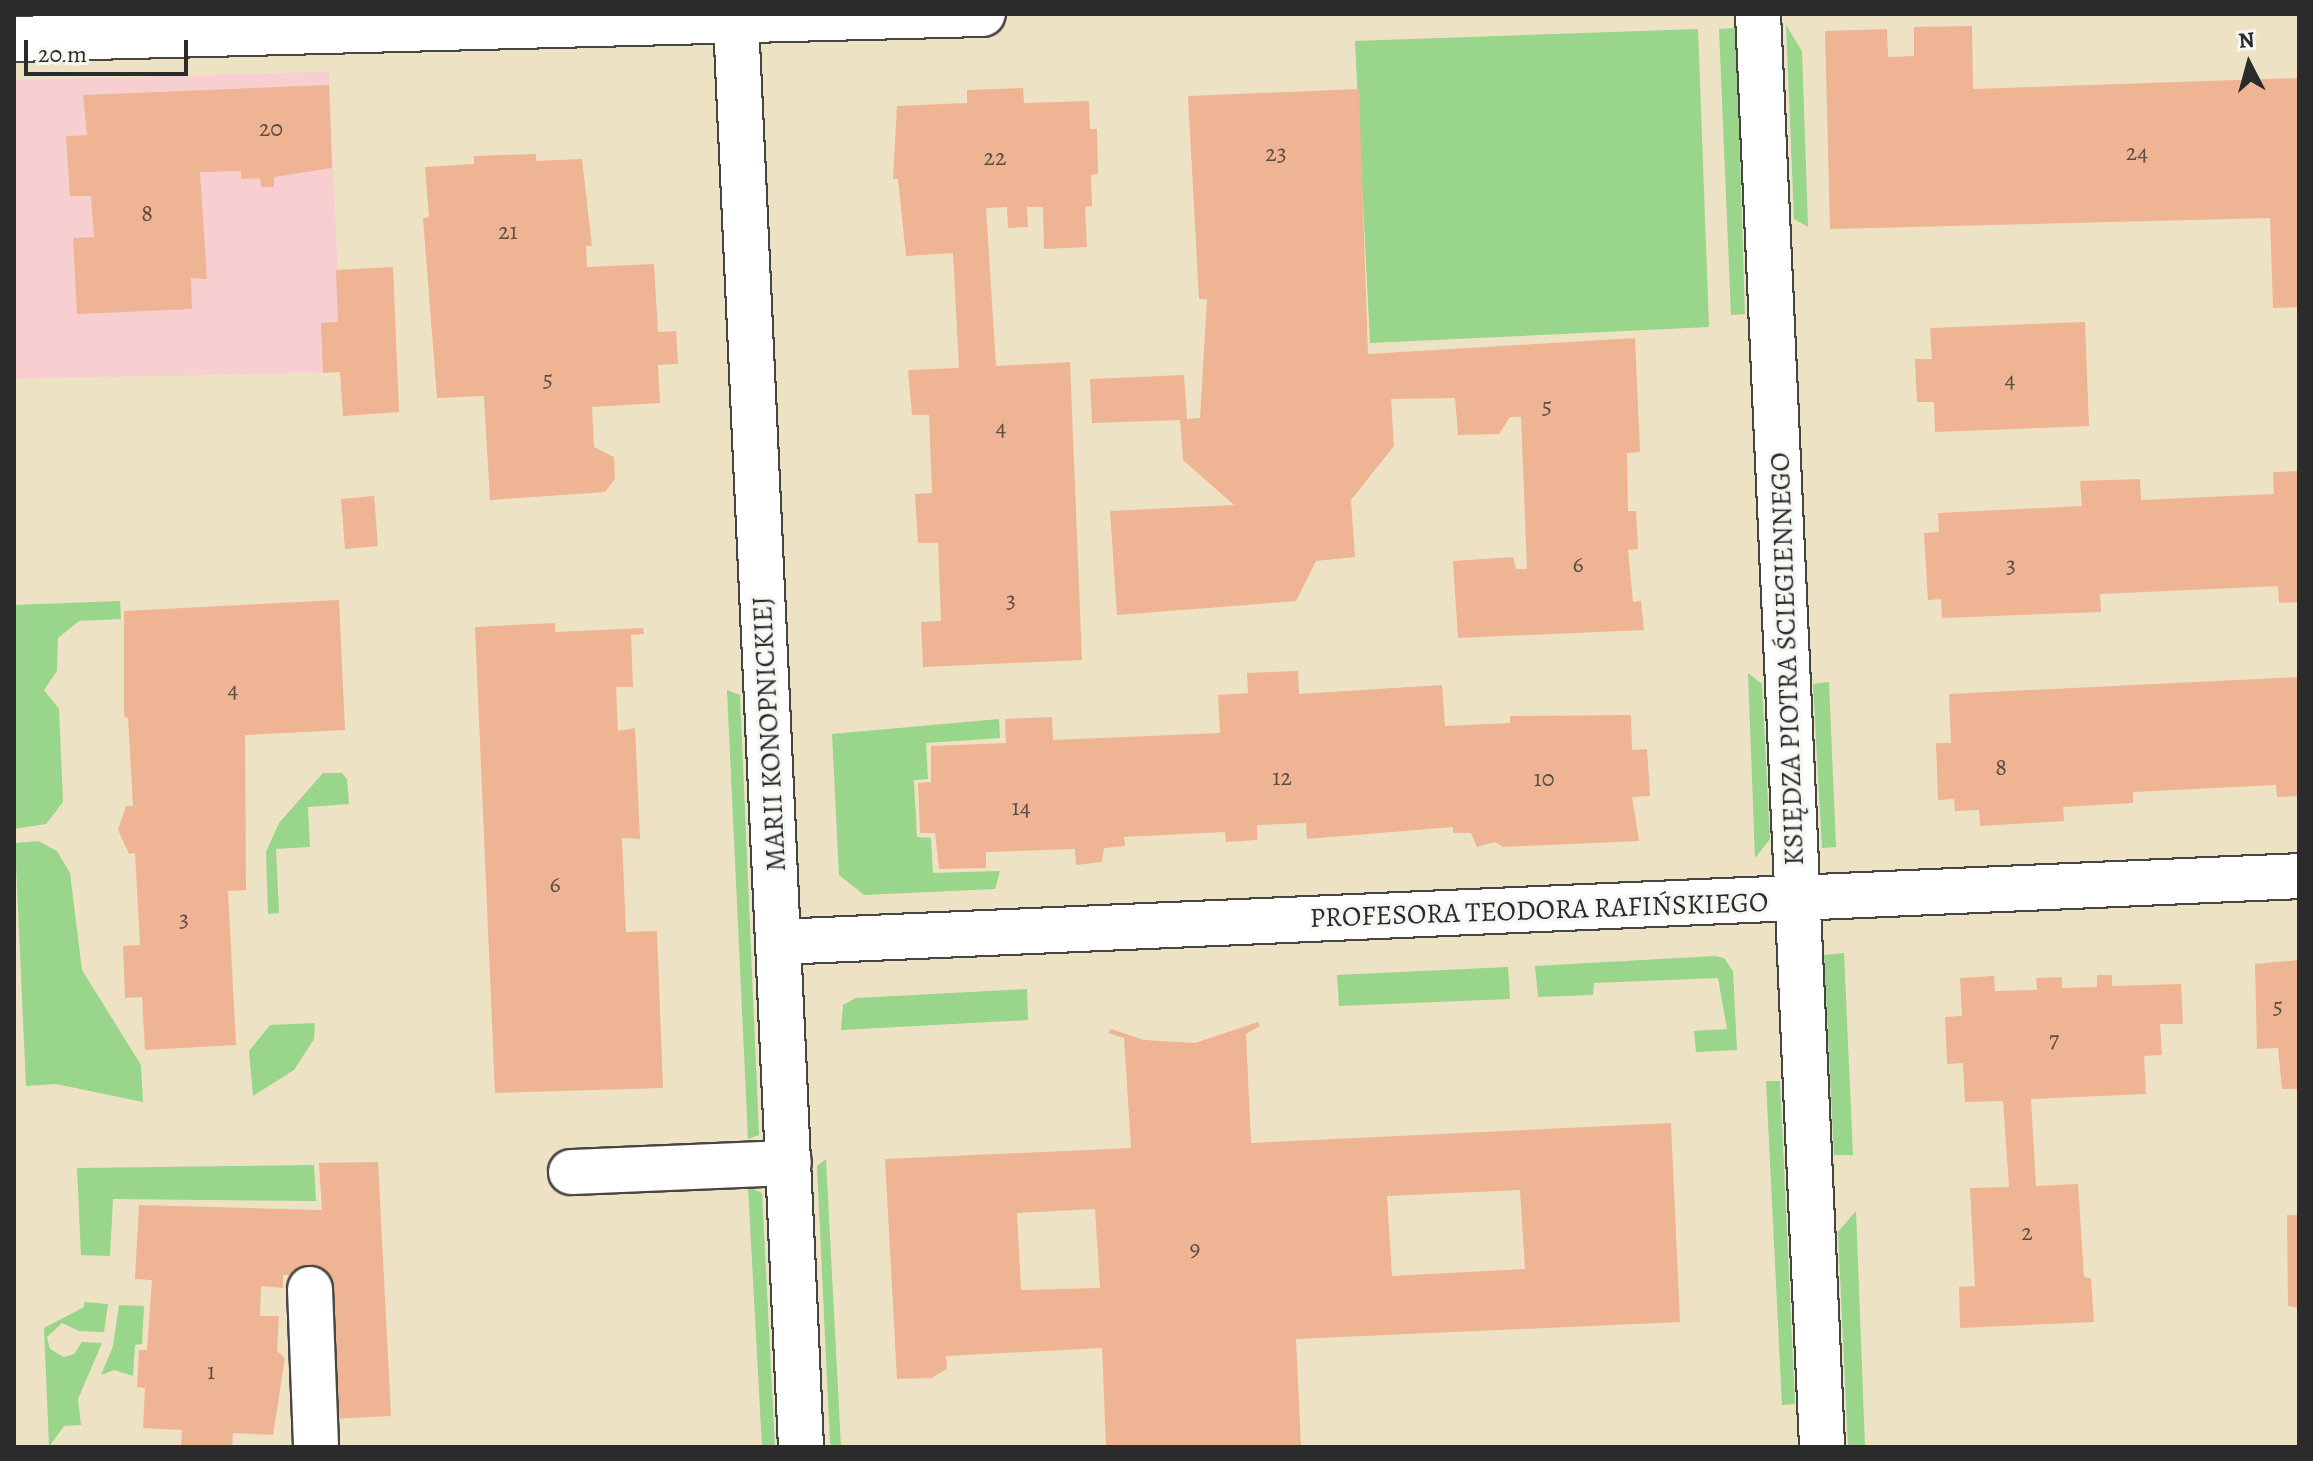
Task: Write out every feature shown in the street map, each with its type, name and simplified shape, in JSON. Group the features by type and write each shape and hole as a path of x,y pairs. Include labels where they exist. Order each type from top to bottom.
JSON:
{"street":[{"path":"14,39 983,14"},
{"name":"KSIĘDZA PIOTRA ŚCIEGIENNEGO","path":"1758,14 1822,1447"},
{"name":"MARII KONOPNICKIEJ","path":"736,21 801,1447"},
{"name":"PROFESORA TEODORA RAFIŃSKIEGO","path":"778,942 2299,876"},
{"path":"571,1172 789,1163"},
{"path":"310,1289 316,1447"}],"shaded area":[{"path":"329,72 342,372 14,379 14,80"}],"green space":[{"path":"1786,25 1802,51 1808,227 1794,219"},
{"path":"1736,28 1745,314 1731,315 1719,29"},
{"path":"1698,29 1709,327 1370,343 1355,41"},
{"path":"120,601 121,619 79,621 58,638 57,671 44,690 59,709 63,802 46,824 14,829 14,605"},
{"path":"1748,673 1762,684 1770,839 1755,858"},
{"path":"1829,682 1836,847 1822,848 1813,684"},
{"path":"727,690 740,695 759,1135 748,1139"},
{"path":"999,719 1000,738 926,743 928,779 914,780 917,837 931,838 933,873 1000,871 995,889 864,895 839,875 832,734"},
{"path":"323,773 342,773 347,779 349,804 308,807 310,847 276,849 279,913 268,914 266,852 279,823"},
{"path":"38,841 57,851 70,873 82,970 141,1065 143,1102 56,1084 26,1086 15,843"},
{"path":"1844,953 1853,1155 1834,1155 1824,955"},
{"path":"1724,958 1733,971 1737,1050 1696,1052 1694,1031 1727,1029 1718,978 1594,983 1593,995 1538,997 1535,966"},
{"path":"1508,967 1510,999 1339,1006 1337,975"},
{"path":"1027,989 1028,1020 841,1030 843,1005 856,998"},
{"path":"315,1023 314,1039 294,1070 253,1096 249,1051 270,1025"},
{"path":"1766,1081 1780,1081 1795,1404 1782,1405"},
{"path":"826,1159 841,1447 830,1444 817,1166"},
{"path":"314,1165 316,1201 113,1199 110,1256 81,1255 77,1168"},
{"path":"748,1187 762,1193 775,1447 762,1447"},
{"path":"1856,1211 1865,1447 1848,1447 1838,1232"},
{"path":"84,1302 108,1304 104,1332 79,1331 62,1323 47,1337 50,1349 64,1357 74,1354 82,1342 102,1343 78,1399 81,1425 64,1426 49,1447 44,1328 84,1307"},
{"path":"119,1305 144,1306 142,1344 135,1345 133,1376 114,1370 101,1375 113,1346"}],"building":[{"path":"1972,26 1973,89 2299,78 2299,307 2273,308 2270,218 1830,229 1825,31 1887,29 1888,57 1914,56 1914,27"},
{"path":"329,85 332,168 274,177 274,187 261,187 260,178 241,179 241,171 200,172 207,279 191,278 192,309 77,314 73,238 94,237 91,196 70,196 66,136 87,135 83,95"},
{"path":"1023,88 1024,103 1089,101 1090,129 1097,129 1098,174 1091,175 1092,206 1085,207 1087,247 1044,249 1043,207 1027,207 1028,227 1008,228 1007,207 986,208 996,366 1070,362 1082,660 923,667 921,622 941,621 938,543 918,543 915,494 932,493 929,415 912,415 908,370 959,368 953,253 906,256 898,179 893,179 897,106 967,103 967,90"},
{"path":"1359,89 1368,354 1635,338 1640,452 1627,453 1628,511 1636,511 1638,549 1628,550 1633,602 1641,601 1644,630 1458,638 1453,561 1513,557 1516,569 1527,569 1521,417 1510,417 1499,434 1458,435 1455,398 1391,399 1394,446 1351,500 1355,557 1316,561 1296,601 1117,615 1110,511 1234,505 1183,460 1180,420 1092,423 1090,379 1184,375 1187,419 1200,418 1207,299 1199,299 1188,96"},
{"path":"536,154 536,161 582,159 592,246 586,246 587,267 654,264 658,332 676,331 678,364 658,365 660,403 592,407 594,447 614,457 615,479 605,492 490,500 484,396 437,398 423,218 429,217 425,167 474,164 474,156"},
{"path":"393,267 399,412 343,416 340,372 323,373 321,323 338,322 336,270"},
{"path":"2085,322 2089,426 1935,432 1934,402 1917,402 1915,359 1932,359 1930,328"},
{"path":"2299,471 2299,602 2279,603 2278,586 2100,594 2101,612 1942,618 1941,599 1928,600 1924,533 1939,532 1938,513 2082,506 2080,481 2140,479 2141,500 2274,494 2273,472"},
{"path":"374,496 378,546 345,549 341,499"},
{"path":"339,600 345,730 245,735 246,890 228,891 236,1045 145,1050 142,997 125,998 123,946 140,945 135,853 129,854 118,830 126,806 133,806 128,718 124,717 124,611"},
{"path":"555,623 555,632 643,628 644,634 631,635 633,687 616,687 618,731 635,728 640,839 622,838 626,932 657,931 663,1088 495,1093 475,627"},
{"path":"1298,671 1299,694 1442,685 1445,726 1510,723 1510,716 1631,715 1632,750 1647,749 1650,796 1632,797 1639,841 1503,847 1495,842 1477,847 1471,833 1453,833 1453,827 1307,839 1306,823 1257,825 1257,840 1226,842 1225,832 1124,837 1125,846 1104,848 1102,862 1076,865 1075,849 986,852 986,868 939,869 935,833 920,833 918,783 931,782 931,746 1006,743 1005,719 1052,717 1053,740 1220,733 1218,695 1248,693 1247,673"},
{"path":"2299,677 2299,796 2277,797 2276,785 2133,792 2133,803 2063,807 2064,821 1980,826 1979,810 1955,811 1954,799 1938,800 1936,743 1951,743 1949,694"},
{"path":"2299,960 2299,1089 2282,1089 2278,1048 2257,1049 2255,964"},
{"path":"2097,975 2112,975 2112,986 2181,984 2183,1024 2160,1024 2162,1055 2144,1056 2146,1094 2031,1099 2036,1186 2078,1184 2084,1277 2091,1278 2094,1322 1960,1328 1959,1287 1975,1286 1970,1188 2009,1187 2003,1101 1965,1102 1963,1063 1947,1064 1945,1017 1962,1016 1960,978 1994,976 1995,991 2037,990 2036,978 2062,977 2062,988 2097,987"},
{"path":"1258,1022 1260,1026 1246,1034 1251,1143 1671,1123 1680,1322 1296,1339 1301,1447 1106,1447 1102,1348 946,1356 947,1369 931,1378 897,1379 885,1159 1131,1148 1124,1038 1108,1033 1111,1029 1144,1040 1195,1043","holes":["1520,1190 1525,1269 1392,1276 1387,1196","1095,1209 1100,1288 1021,1290 1017,1213"]},
{"path":"378,1162 391,1416 332,1419 325,1273 283,1275 283,1288 261,1286 260,1316 279,1316 277,1351 285,1358 273,1435 233,1433 232,1447 181,1447 182,1430 143,1428 145,1388 137,1387 139,1350 147,1350 152,1280 135,1279 139,1205 322,1210 319,1163"},
{"path":"2287,1215 2299,1215 2299,1308 2288,1306"}]}
